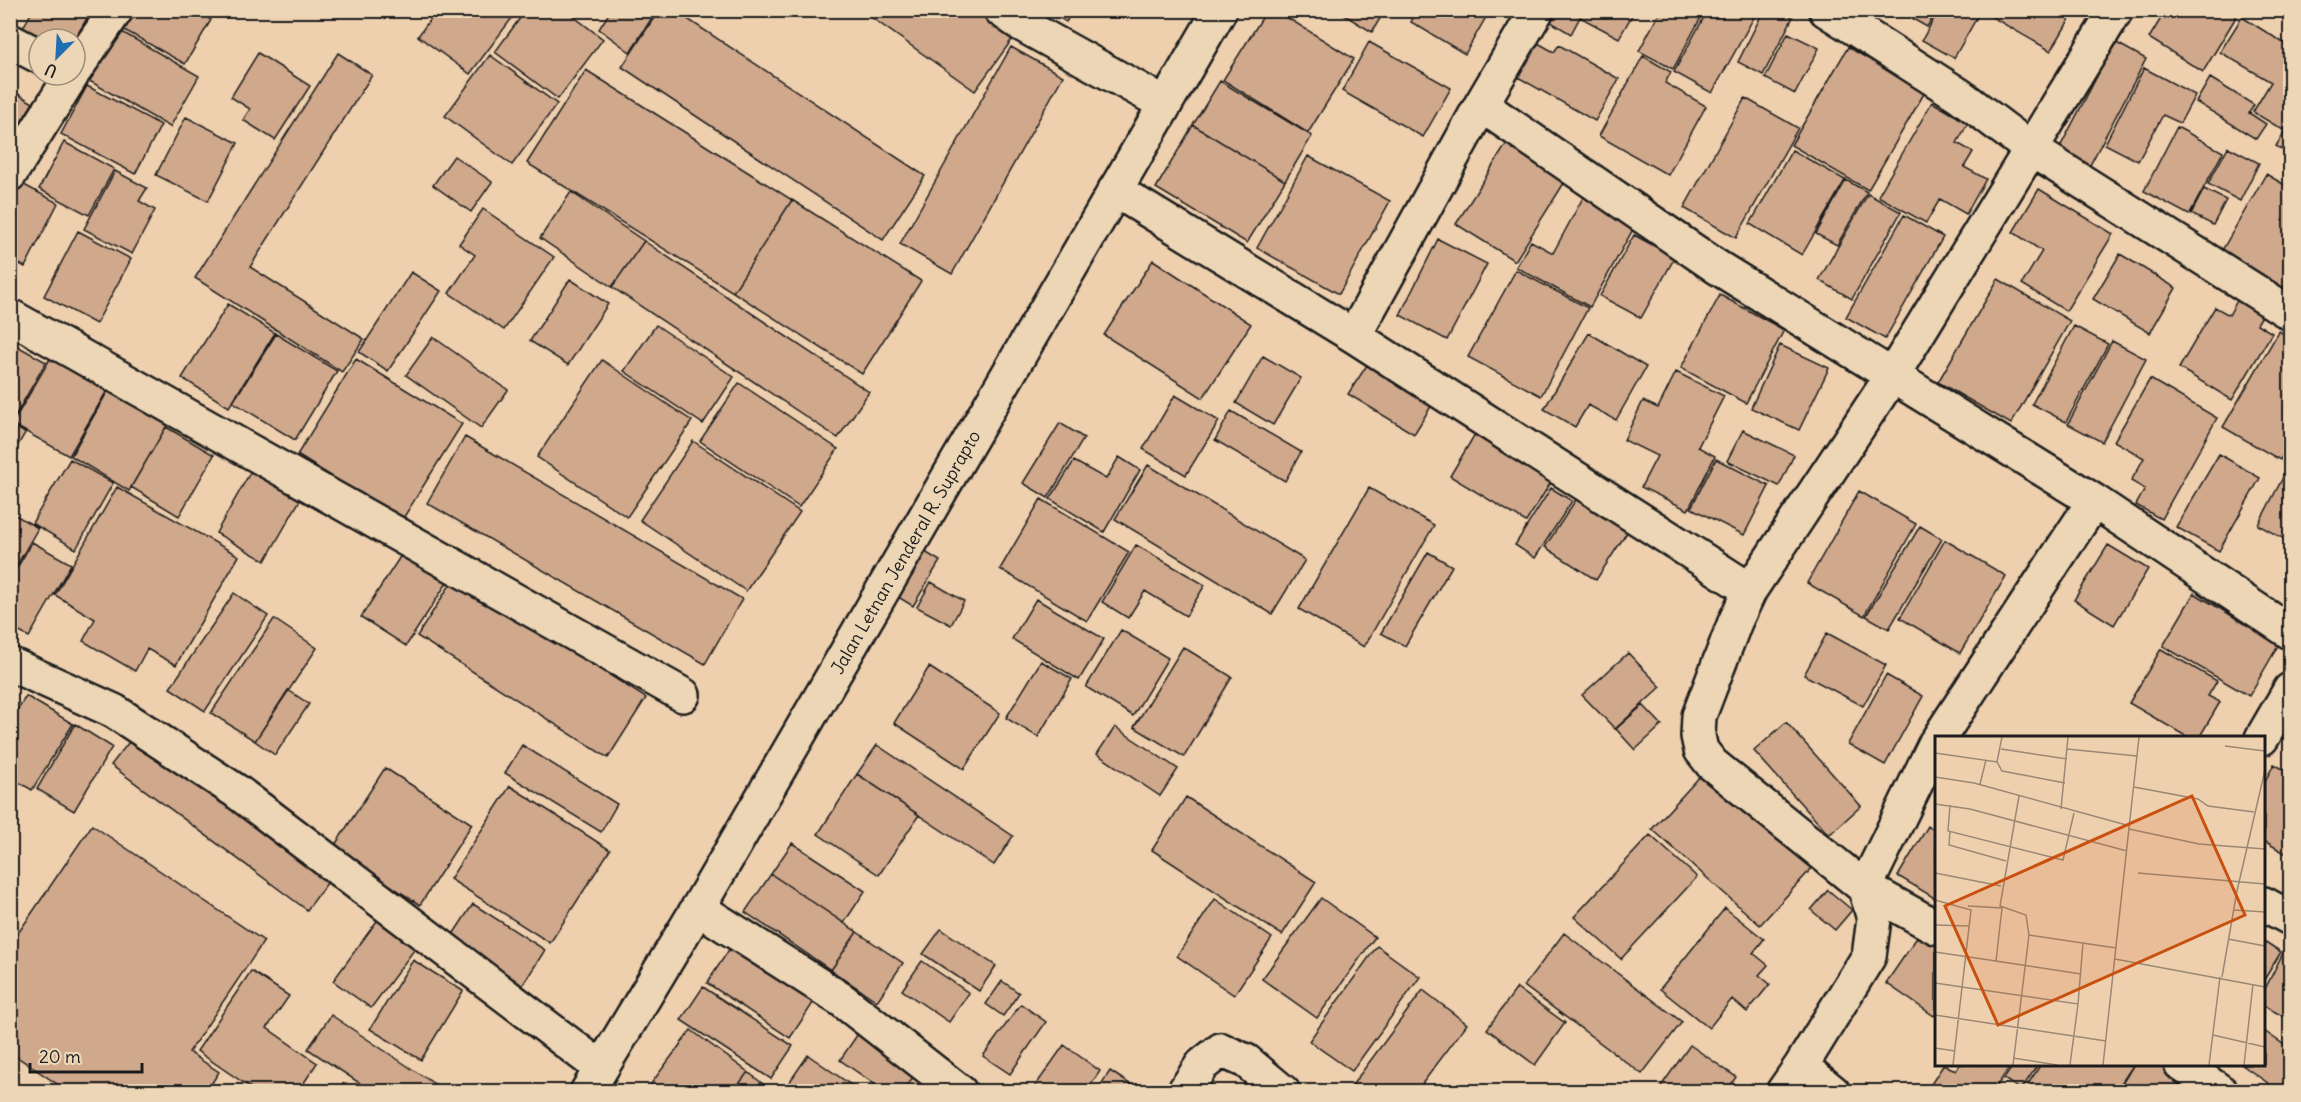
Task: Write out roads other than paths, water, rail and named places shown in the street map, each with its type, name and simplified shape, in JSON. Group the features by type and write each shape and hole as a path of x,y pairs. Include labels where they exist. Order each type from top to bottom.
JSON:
{"street":[{"path":"87,52 116,10"},
{"path":"1001,10 1021,24 1165,104"},
{"name":"Jalan Letnan Jenderal R. Suprapto","path":"592,1085 698,908 1220,10"},
{"path":"1354,336 1481,105 1537,10"},
{"path":"1826,10 1959,95 2032,150 2290,313"},
{"path":"1935,926 1865,888 1712,764 1701,750 1698,736 1699,716 1735,622 1750,590 1892,375 2116,10"},
{"path":"10,41 27,50"},
{"path":"10,174 64,87"},
{"path":"1481,105 1717,267 2094,501 2290,632"},
{"path":"1115,190 1354,336 1750,590"},
{"path":"10,316 683,695"},
{"path":"1940,736 2094,501"},
{"path":"10,664 114,711 237,791 592,1085"},
{"path":"2263,736 2290,690"},
{"path":"1833,1092 1792,1079 1869,956 1874,919 1865,888 1935,744"},
{"path":"2265,905 2290,918"},
{"path":"698,908 842,1000 960,1092"},
{"path":"1184,1092 1202,1065 1221,1050 1246,1061 1283,1092"},
{"path":"2183,1066 2222,1092"}]}
